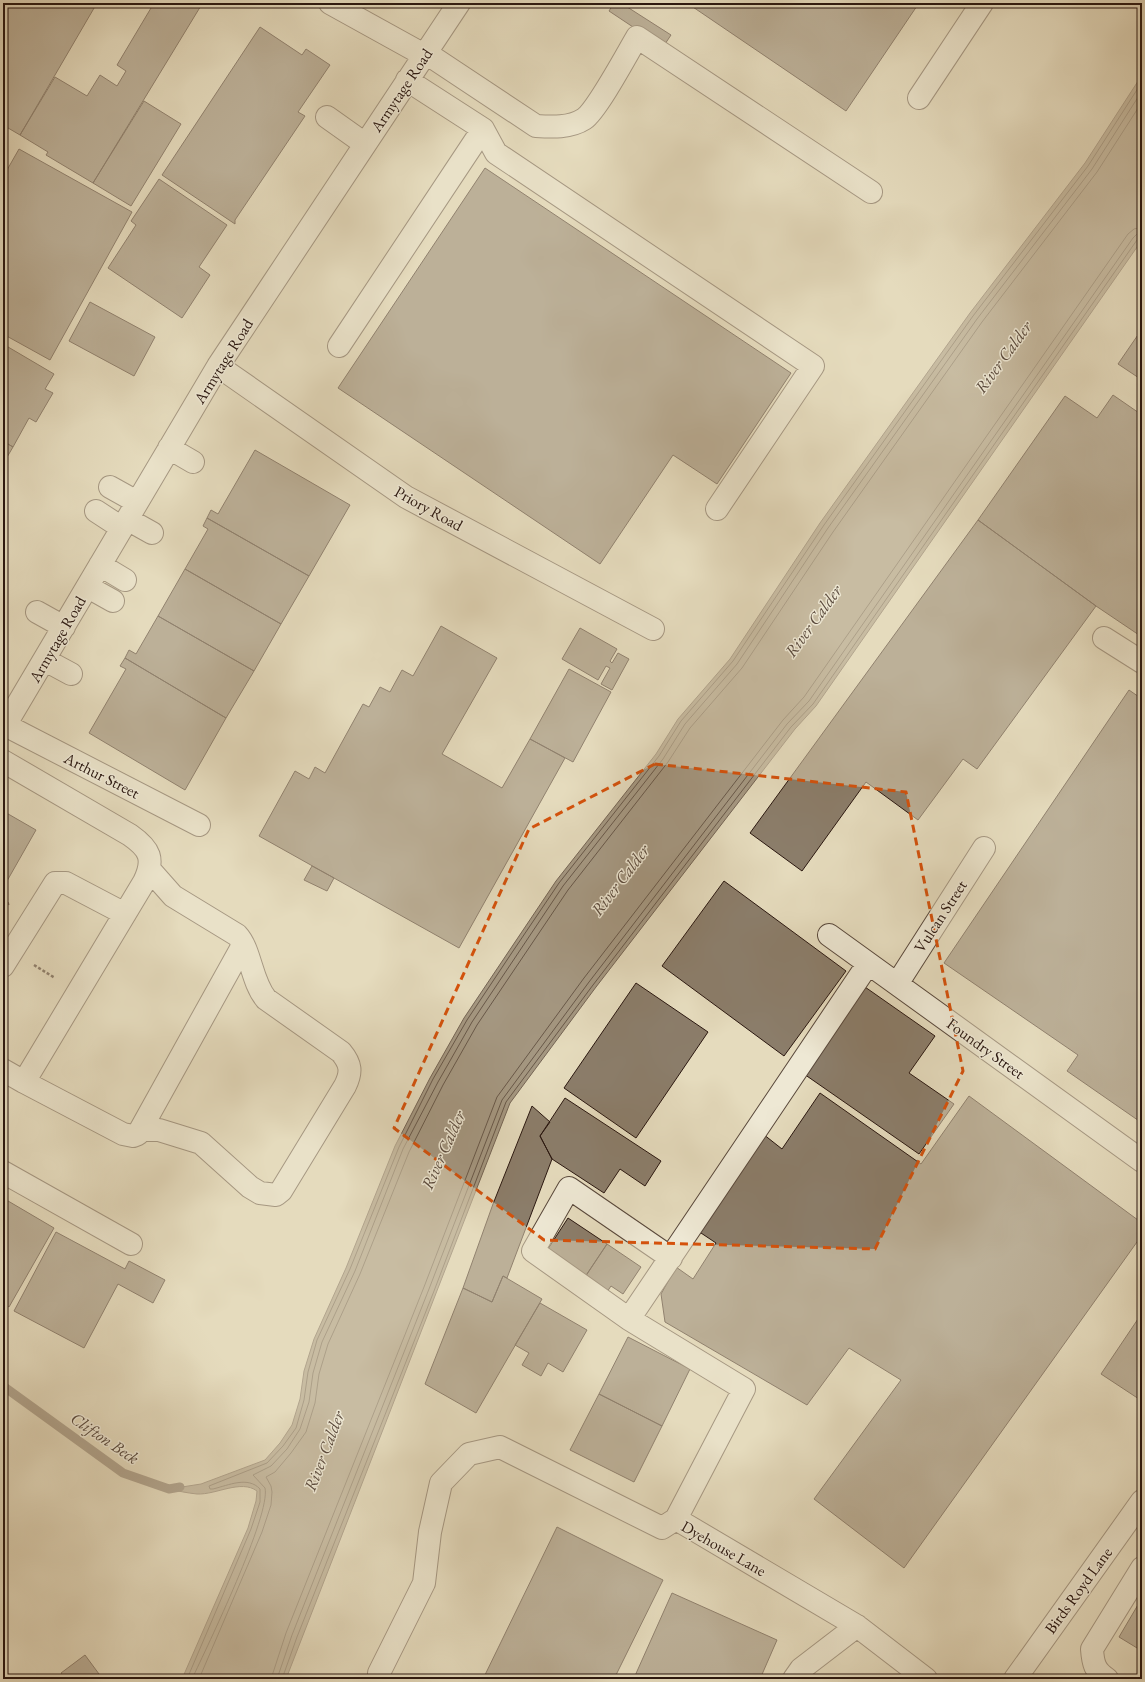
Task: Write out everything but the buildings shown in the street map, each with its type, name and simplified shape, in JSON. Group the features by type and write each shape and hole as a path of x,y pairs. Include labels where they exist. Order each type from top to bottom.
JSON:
{"street":[{"path":"330,3 425,54 536,126 555,127 577,123 590,112 638,37 870,192"},
{"name":"Armytage Road","path":"6,717 45,660 168,448 218,366 364,144 460,3"},
{"path":"919,98 982,3"},
{"path":"407,80 483,129 496,153 813,366 717,509"},
{"path":"326,117 364,144"},
{"path":"339,346 483,129"},
{"name":"Priory Road","path":"218,366 406,497 653,628"},
{"path":"168,448 193,462"},
{"path":"110,487 129,516 152,533"},
{"path":"96,512 129,516"},
{"path":"100,565 125,580"},
{"path":"88,587 113,601"},
{"path":"37,612 64,628"},
{"path":"1104,638 1142,662"},
{"path":"45,660 71,674"},
{"name":"Arthur Street","path":"6,717 199,825"},
{"path":"3,761 136,840 147,851 150,863 150,870 125,914 24,1082"},
{"name":"Vulcan Street","path":"897,984 984,848"},
{"path":"141,1130 159,1130 201,1143 250,1187 260,1193 276,1195 281,1191 345,1086 351,1070 347,1059 338,1049 266,999 257,987 243,945 237,935 173,896 150,870"},
{"path":"3,966 55,883 66,883 125,914"},
{"name":"Foundry Street","path":"829,935 1142,1161"},
{"path":"3,1070 123,1134 133,1136 141,1130 243,945"},
{"path":"671,1258 569,1188 533,1251 630,1318 671,1258 868,964"},
{"path":"3,1172 131,1244"},
{"name":"Dyehouse Lane","path":"630,1318 744,1389 676,1520 857,1626 926,1679"},
{"path":"379,1673 424,1583 430,1532 441,1483 469,1454 500,1447 662,1528 676,1520"},
{"name":"Birds Royd Lane","path":"1014,1679 1142,1501"},
{"path":"1107,1679 1099,1674 1093,1663 1092,1649 1142,1568"},
{"path":"794,1679 801,1669 857,1626"}],"highlighted area":[{"path":"655,764 906,792 963,1071 875,1249 544,1240 394,1128 529,829"}],"water":[{"name":"River Calder","path":"1142,75 1142,240 816,706 795,729 596,987 510,1103 286,1679 182,1679 248,1528 256,1501 257,1491 251,1488 236,1487 204,1494 197,1494 169,1489 201,1484 265,1460 280,1443 292,1425 300,1399 304,1371 314,1339 346,1268 395,1146 430,1078 464,1018 556,881 656,754 678,719 730,659 820,523 970,313 1085,163"}],"waterway":[{"name":"Clifton Beck","path":"3,1386 123,1473 169,1489 180,1487"}]}
